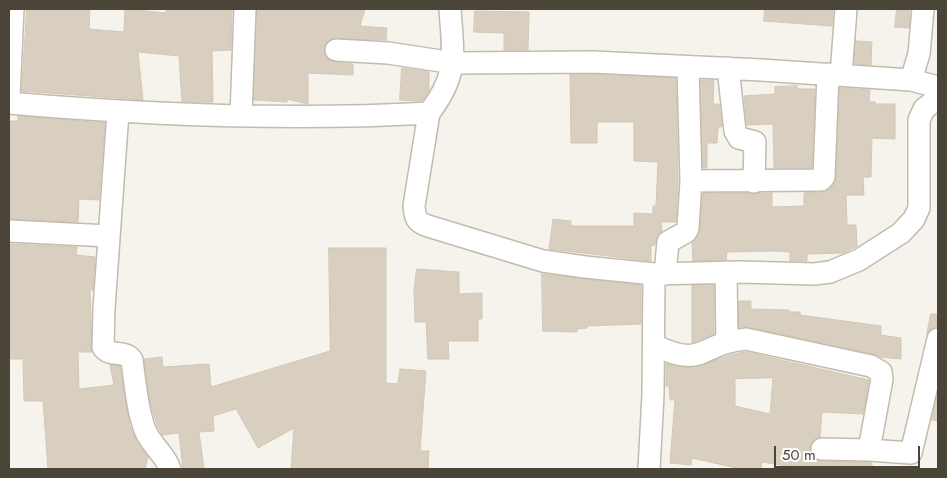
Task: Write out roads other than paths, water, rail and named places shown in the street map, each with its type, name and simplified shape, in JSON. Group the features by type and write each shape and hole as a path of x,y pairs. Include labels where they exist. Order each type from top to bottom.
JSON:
{"street":[{"path":"9,98 12,9"},
{"path":"241,116 245,9"},
{"path":"450,9 454,63 438,101 429,113 414,206 415,217 418,223 543,262 660,274 726,272 814,274 830,272 859,260 901,233 914,219 919,208 919,120 924,109 938,98"},
{"path":"691,181 818,181 824,177 835,75 846,9"},
{"path":"911,80 919,54 924,9"},
{"path":"336,50 388,53 454,63 593,62 728,68 911,80 938,88"},
{"path":"649,469 654,345 660,274 668,242 686,232 688,228 691,181 688,67"},
{"path":"728,68 735,131 737,136 755,142 754,182"},
{"path":"9,103 118,112 241,116 429,113"},
{"path":"118,112 103,347 110,353 126,355 132,360 145,430 159,454 168,462 170,469"},
{"path":"9,231 109,236"},
{"path":"726,272 728,341"},
{"path":"654,345 674,355 696,357 728,341 746,339 871,366 881,372 882,379 869,450"},
{"path":"822,448 869,450 912,461 938,340"}]}
